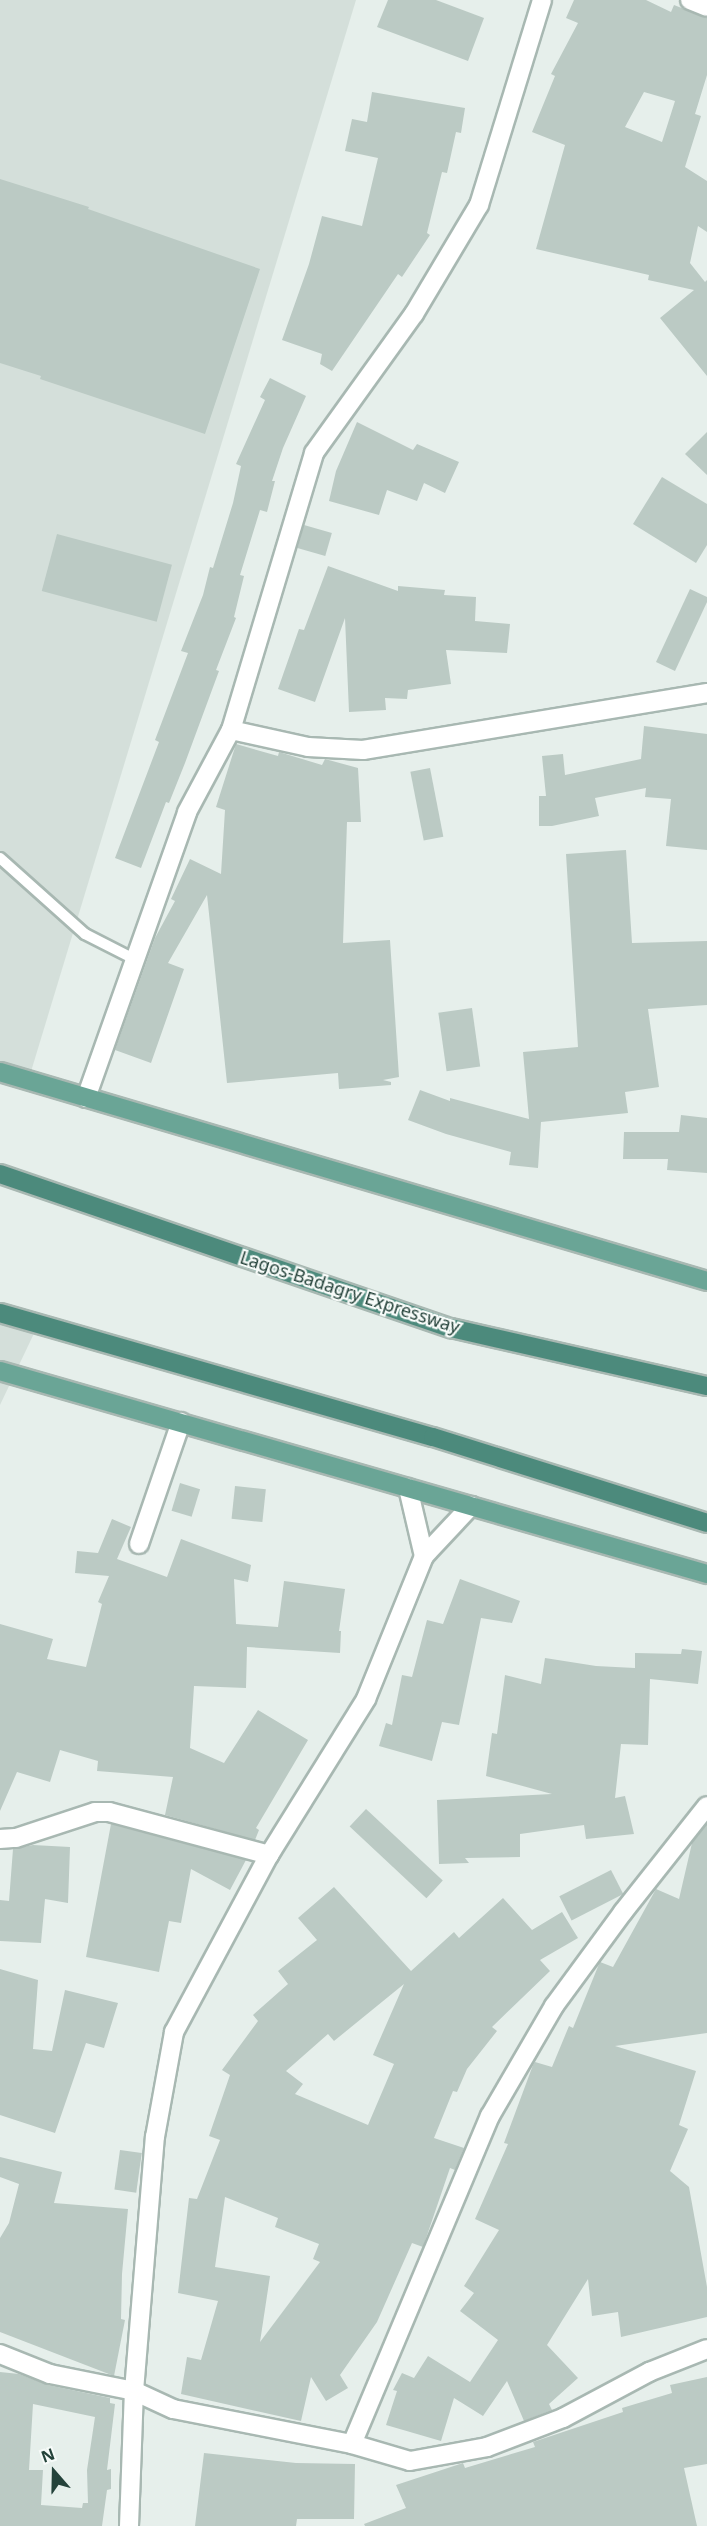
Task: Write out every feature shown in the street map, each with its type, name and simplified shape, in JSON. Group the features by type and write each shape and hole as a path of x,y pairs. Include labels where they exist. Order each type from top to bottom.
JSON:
{"highway":[{"name":"Lagos-Badagry Expressway","path":"0,1173 451,1328 707,1386"},
{"path":"0,1313 433,1437 707,1523"}],"main road":[{"path":"0,1072 707,1281"},
{"path":"0,1371 707,1574"}],"street":[{"path":"86,1098 188,812 231,730 314,453 414,314 479,205 542,0"},
{"path":"690,0 707,7"},
{"path":"231,730 308,747 363,750 707,693"},
{"path":"139,1544 181,1422"},
{"path":"408,1488 424,1556"},
{"path":"129,2526 134,2391 155,2137 174,2032 269,1856 366,1699 424,1556 471,1506"},
{"path":"352,2444 490,2116 554,2006 623,1912 707,1806"},
{"path":"0,1839 16,1838 95,1812 109,1812 269,1856"},
{"path":"0,2354 50,2374 134,2391 173,2409 352,2444 410,2461 487,2447 563,2418 649,2372 707,2349"}],"lane":[{"path":"0,858 85,934 136,960"}],"shaded area":[{"path":"0,0 356,0 26,1088 0,1080"},
{"path":"0,1317 38,1325 0,1405"}],"building":[{"path":"388,0 436,0 484,18 468,61 377,27"},
{"path":"574,0 646,0 671,12 674,5 707,18 707,75 695,114 701,116 685,167 707,181 707,232 698,226 690,263 705,282 707,280 707,376 660,318 694,290 648,280 649,275 536,249 565,145 532,132 555,76 551,74 578,23 566,18","holes":["644,92 675,101 662,142 625,127"]},
{"path":"372,92 465,108 461,133 456,132 447,173 442,172 427,233 430,235 402,277 398,274 332,371 320,364 322,354 282,340 309,264 322,216 362,226 378,158 345,151 352,119 367,122"},
{"path":"0,179 89,207 88,209 260,269 205,434 40,379 41,376 0,363"},
{"path":"270,378 306,396 283,448 272,481 275,481 267,512 260,510 240,575 244,576 234,617 236,618 216,670 219,671 185,763 169,803 166,802 141,868 115,858 159,742 155,740 188,653 181,651 203,595 210,567 213,568 233,503 241,466 236,464 265,400 260,397"},
{"path":"357,422 413,450 417,444 459,462 445,493 424,483 417,501 387,490 379,515 329,501 336,471"},
{"path":"707,432 707,475 685,454"},
{"path":"662,477 707,504 707,545 696,563 633,524"},
{"path":"304,525 332,533 325,556 297,548"},
{"path":"57,534 172,565 157,622 42,591"},
{"path":"328,566 398,591 398,586 445,590 444,595 476,597 475,621 510,624 507,653 446,650 451,684 408,690 407,699 385,698 386,710 349,712 345,618 315,702 278,689 299,629 304,630"},
{"path":"690,589 707,597 707,602 675,671 656,662"},
{"path":"644,726 707,734 707,850 666,846 671,799 645,797 646,788 595,798 599,816 552,826 539,826 539,796 546,796 542,756 563,754 565,775 641,759"},
{"path":"236,744 278,756 279,752 322,765 325,759 358,768 361,822 347,822 343,943 390,940 399,1077 383,1080 391,1082 391,1085 339,1089 338,1073 227,1083 207,895 168,963 184,969 151,1063 115,1050 155,938 175,901 171,899 190,859 221,874 225,810 216,807"},
{"path":"430,768 443,837 424,841 410,772"},
{"path":"626,850 632,943 707,941 707,1005 648,1009 659,1087 625,1092 628,1113 541,1122 538,1168 509,1165 511,1152 446,1134 408,1120 420,1090 450,1101 450,1098 529,1119 523,1052 578,1047 566,854"},
{"path":"472,1008 480,1066 447,1071 438,1013"},
{"path":"681,1115 707,1118 707,1173 667,1170 668,1159 623,1159 624,1132 679,1132"},
{"path":"180,1483 200,1489 192,1517 172,1511"},
{"path":"235,1486 266,1489 262,1522 232,1519"},
{"path":"112,1519 131,1527 117,1559 167,1577 181,1539 251,1565 248,1582 234,1579 236,1624 278,1627 284,1581 345,1589 339,1631 341,1631 340,1653 247,1647 246,1688 194,1686 190,1748 224,1763 258,1710 308,1740 256,1828 259,1830 255,1840 165,1815 173,1777 97,1771 98,1761 60,1750 50,1782 17,1772 0,1811 0,1624 53,1639 47,1659 86,1667 102,1604 98,1602 109,1576 75,1573 77,1551 98,1553"},
{"path":"460,1579 520,1601 512,1623 481,1618 459,1725 442,1722 432,1761 379,1746 386,1723 392,1725 402,1675 412,1677 427,1620 443,1624"},
{"path":"682,1649 702,1651 698,1684 650,1679 648,1745 621,1744 615,1798 625,1796 634,1834 586,1839 584,1825 520,1834 520,1857 465,1858 469,1863 439,1864 437,1800 552,1794 486,1776 492,1733 497,1734 505,1675 541,1684 545,1658 596,1666 635,1668 635,1653 681,1654"},
{"path":"366,1809 443,1881 426,1898 350,1827"},
{"path":"111,1824 246,1860 230,1890 191,1869 181,1923 169,1921 159,1972 86,1957"},
{"path":"707,1824 707,2033 615,2046 696,2071 679,2125 688,2129 670,2171 689,2187 707,2287 707,2317 621,2337 618,2312 592,2316 588,2279 547,2345 578,2378 549,2404 552,2410 524,2421 507,2381 483,2416 454,2398 441,2441 386,2425 397,2391 393,2390 402,2373 414,2378 428,2356 470,2382 498,2340 460,2311 474,2293 464,2286 499,2230 475,2219 508,2144 504,2143 533,2065 535,2062 552,2067 569,2026 573,2028 600,1962 613,1967 656,1889 679,1899 692,1843"},
{"path":"33,1845 70,1847 68,1903 45,1899 41,1943 0,1941 0,1900 9,1901 13,1849"},
{"path":"611,1870 623,1894 572,1920 559,1896"},
{"path":"334,1887 411,1971 454,1932 459,1938 503,1898 532,1930 562,1912 578,1938 540,1960 550,1971 492,2027 497,2031 467,2069 457,2092 453,2091 434,2138 464,2148 455,2170 450,2168 423,2247 412,2243 377,2322 340,2375 348,2388 326,2401 311,2377 301,2421 181,2394 187,2357 201,2360 218,2301 178,2293 189,2198 197,2199 220,2140 209,2136 230,2075 222,2070 258,2021 253,2015 288,1984 278,1971 317,1940 298,1918","holes":["404,1984 373,2055 394,2064 368,2125 295,2094 303,2084 286,2071 328,2034 334,2041","225,2197 278,2218 275,2227 319,2244 313,2259 320,2262 260,2342 270,2276 215,2267"]},
{"path":"0,1969 38,1980 33,2049 52,2051 65,1990 118,2003 104,2048 86,2043 55,2133 0,2115"},
{"path":"120,2150 142,2153 136,2193 114,2190"},
{"path":"0,2157 62,2172 54,2203 128,2209 122,2274 121,2319 125,2320 114,2376 0,2332 0,2238 9,2223 19,2184 0,2177"},
{"path":"0,2372 19,2374 48,2385 110,2398 110,2403 115,2404 107,2470 111,2469 111,2489 107,2490 102,2526 0,2526","holes":["33,2404 95,2417 87,2470 88,2503 83,2503 82,2508 41,2505 43,2470 29,2470"]},
{"path":"707,2377 707,2464 684,2468 697,2526 365,2526 364,2524 406,2508 396,2485 463,2463 465,2468 535,2447 533,2442 623,2412 622,2408 672,2393 670,2385"},
{"path":"204,2453 296,2463 355,2464 354,2519 297,2519 296,2526 195,2526"}]}
